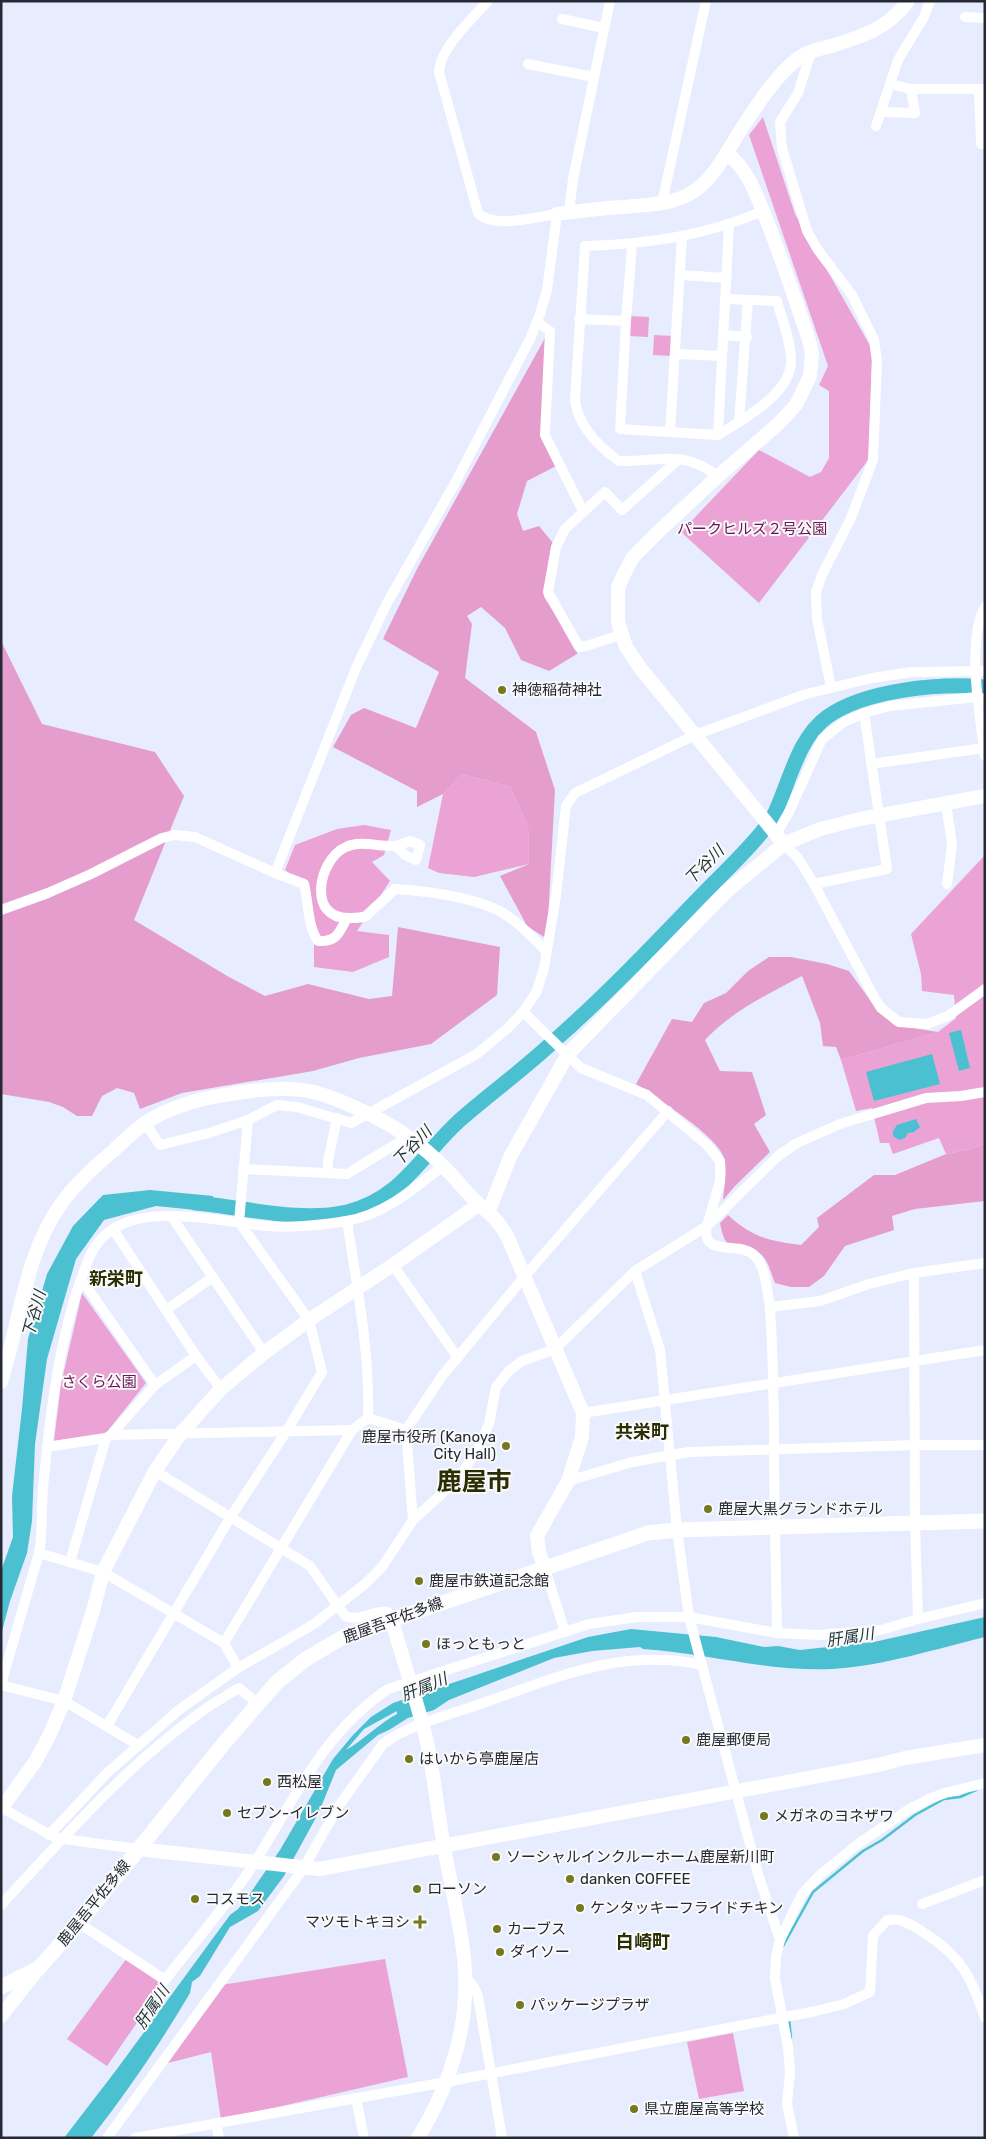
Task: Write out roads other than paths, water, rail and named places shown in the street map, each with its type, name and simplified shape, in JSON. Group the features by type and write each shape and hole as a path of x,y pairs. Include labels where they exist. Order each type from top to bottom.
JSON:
{"main road":[{"name":"鹿屋吾平佐多線","path":"1,1987 39,1968 80,1923 224,1742 277,1682 306,1659 345,1636 648,1533 677,1530 985,1520"}],"street":[{"path":"488,1 445,52 439,62 441,79 478,212 482,217 493,221 662,203 682,198 706,181 718,169 771,85 797,60 811,52 856,38 880,28 908,1"},
{"path":"275,873 356,668 387,603 454,485 537,322 547,290 563,213 573,179 610,1"},
{"path":"662,203 706,1"},
{"path":"876,126 898,60 924,17 930,1"},
{"path":"965,16 985,18"},
{"path":"562,19 604,28"},
{"path":"811,52 798,93 780,122 782,148 807,231 818,250 852,295 874,340 877,361 873,460 851,518 822,575 816,592 818,619 831,687"},
{"path":"528,64 594,77"},
{"path":"890,84 911,89 982,89 981,144 985,144"},
{"path":"881,112 915,113 911,89"},
{"path":"727,153 735,159 746,174 780,251 809,340 812,366 806,388 796,405 778,424 717,476 633,557 618,587 617,610 621,635 626,647 641,669 754,808 798,858 881,1008 899,1022 927,1024 948,1016 985,989"},
{"path":"717,476 699,463 679,459 620,461 598,444 581,423 576,413 575,400 585,246 632,245 682,236 730,225 763,211"},
{"path":"718,435 730,225"},
{"path":"670,432 682,236"},
{"path":"632,245 620,429 718,435 768,400 780,387 788,376 791,364 790,350 777,301 725,299"},
{"path":"680,275 726,278"},
{"path":"739,422 747,337 748,300"},
{"path":"580,319 626,321"},
{"path":"537,322 550,331 544,435 583,511"},
{"path":"724,335 747,337"},
{"path":"676,354 722,356"},
{"path":"621,635 579,647 560,617 548,592 556,547 565,529 605,492 622,510 679,459"},
{"path":"872,764 984,752 979,617 985,607"},
{"path":"145,1123 160,1145 209,1133 248,1120 277,1104 297,1106 351,1123 369,1114 477,1054 508,1028 523,1012 536,991 544,968 556,896 566,806 575,793 695,735 761,709 831,687 912,672 980,671"},
{"path":"981,698 890,706 864,712 844,722 822,739 778,835 727,891 564,1051 483,1208 392,1265 309,1320 264,1353 221,1389 181,1433 155,1471 103,1572 93,1611 64,1701 35,1762 2,1808 49,1835 62,1839 319,1870 443,1845 985,1745"},
{"path":"814,884 887,869 864,712"},
{"path":"778,835 820,829 985,796"},
{"path":"946,803 952,845 947,884"},
{"path":"1,910 48,893 91,874 162,838 174,835 195,837 304,884 309,904 311,930 318,942 327,942 334,939 347,918"},
{"path":"396,846 363,844 346,846 338,852 330,862 320,891 323,905 328,912 338,918 361,918 366,916 395,889 425,891 493,908 512,920 546,951"},
{"path":"523,1012 581,1068 647,1095 707,1145 720,1161 720,1182 705,1232 707,1239 717,1247 742,1249 752,1253 760,1262 770,1307 774,1382 777,1633"},
{"path":"1,1382 31,1266 47,1226 62,1203 83,1178 145,1123 166,1112 200,1099 267,1089 305,1090 339,1100 409,1136 441,1162 483,1208 502,1225 555,1349 582,1413 582,1437 568,1481 537,1536 539,1552 565,1632"},
{"path":"49,1835 107,1773 180,1710 238,1668 314,1624 337,1607 382,1567 413,1520 458,1479 477,1450 488,1424 496,1387 510,1370 522,1361 555,1349 635,1271 707,1226 778,1156 797,1143 840,1124 926,1098 961,1096 985,1092"},
{"path":"413,1520 406,1430 426,1397 524,1277 668,1111"},
{"path":"328,1173 328,1161 337,1118"},
{"path":"107,1726 175,1615 230,1518 286,1432 322,1372 309,1320 239,1222 248,1120"},
{"path":"243,1169 347,1174 409,1136"},
{"path":"138,1745 64,1701 1,1684 39,1553 43,1532 43,1492 47,1447 57,1374 70,1318 90,1255 99,1240 113,1228 128,1220 155,1216 212,1218 269,1226 347,1221 378,1210 406,1195 441,1162"},
{"path":"172,1217 264,1353"},
{"path":"347,1221 358,1288 368,1384 368,1418"},
{"path":"113,1228 196,1356 221,1389"},
{"path":"770,1307 820,1300 869,1284 914,1273 985,1263"},
{"path":"392,1265 458,1358"},
{"path":"635,1271 660,1350 677,1530 690,1619 758,1874 780,1940"},
{"path":"914,1273 915,1523 918,1619"},
{"path":"166,1310 213,1277"},
{"path":"82,1280 155,1385"},
{"path":"582,1413 985,1350"},
{"path":"70,1562 108,1437 155,1385 196,1356"},
{"path":"368,1418 406,1430"},
{"path":"224,1643 283,1548 352,1430 368,1418"},
{"path":"47,1447 108,1437 181,1433 352,1430"},
{"path":"568,1481 632,1462 689,1452 916,1445 985,1445"},
{"path":"155,1471 310,1566 345,1616 352,1619 381,1611 388,1612 392,1621 422,1724 459,1924 465,1976 457,2049 440,2099 418,2138"},
{"path":"39,1553 103,1572 224,1643 238,1668"},
{"path":"80,1923 164,1980 254,1863 301,1784 326,1747 364,1705 388,1689 589,1624 637,1617 690,1619 777,1633 818,1635 881,1630 985,1603"},
{"path":"107,2138 299,1869 338,1807 383,1744 393,1737 422,1724 561,1676 631,1660 663,1658 701,1661"},
{"path":"1,1905 62,1839 130,1771 200,1712 239,1688 258,1704"},
{"path":"794,2138 787,2104 790,2072 775,1978 776,1956 780,1940 803,1893 820,1875 858,1844 908,1810 929,1799 985,1783"},
{"path":"922,1904 985,1880"},
{"path":"135,2138 446,2082 844,2004 870,1992 873,1936 886,1920 897,1920 910,1924 954,1955 974,1985 985,2018"},
{"path":"1,2016 39,1968"},
{"path":"465,1976 474,1987 481,2013 502,2138"},
{"path":"462,2012 481,2013"},
{"path":"356,2098 364,2138"},
{"path":"216,2123 219,2138"}],"water":[{"path":"961,1030 970,1068 959,1071 949,1033"},
{"path":"932,1054 940,1084 874,1101 866,1072"},
{"path":"916,1119 920,1127 914,1132 908,1133 905,1138 899,1140 893,1136 893,1131 897,1125"},
{"path":"150,1190 213,1196 216,1212 156,1206 104,1220 76,1259 47,1359 35,1444 32,1521 27,1553 10,1601 1,1635 1,1571 13,1537 12,1496 28,1339 47,1274 73,1226 103,1195"},
{"path":"985,1617 985,1637 909,1656 832,1669 784,1668 643,1649 640,1647 592,1651 554,1658 449,1700 434,1710 408,1718 378,1735 336,1770 319,1812 284,1876 258,1911 230,1927 200,1976 192,1982 190,1993 155,2049 131,2085 91,2138 64,2138 230,1915 247,1898 280,1850 333,1759 371,1717 393,1703 588,1637 631,1629 716,1637 764,1647 778,1646 800,1650 874,1642","holes":["397,1711 397,1714 384,1722 346,1750 364,1729"]}],"waterway":[{"name":"下谷川","path":"195,1203 310,1216 347,1212 366,1206 383,1197 410,1174 460,1120 592,1007 744,852 772,818 798,755 810,734 827,717 861,700 903,690 946,686 985,687"},
{"path":"783,1946 813,1892 863,1851 882,1840 915,1815 944,1799 960,1797 976,1790"},
{"path":"789,2019 791,2038"}],"place":[{"name":"神徳稲荷神社","path":"502,690"},
{"name":"鹿屋市役所 (Kanoya City Hall)","path":"506,1446"},
{"name":"鹿屋大黒グランドホテル","path":"708,1509"},
{"name":"鹿屋市鉄道記念館","path":"419,1581"},
{"name":"ほっともっと","path":"426,1644"},
{"name":"鹿屋郵便局","path":"686,1740"},
{"name":"はいから亭鹿屋店","path":"409,1759"},
{"name":"西松屋","path":"267,1782"},
{"name":"セブン-イレブン","path":"227,1813"},
{"name":"メガネのヨネザワ","path":"764,1816"},
{"name":"ソーシャルインクルーホーム鹿屋新川町","path":"496,1857"},
{"name":"danken COFFEE","path":"570,1879"},
{"name":"ローソン","path":"417,1889"},
{"name":"コスモス","path":"195,1899"},
{"name":"ケンタッキーフライドチキン","path":"580,1908"},
{"name":"マツモトキヨシ","path":"420,1922"},
{"name":"カーブス","path":"497,1929"},
{"name":"ダイソー","path":"500,1952"},
{"name":"パッケージプラザ","path":"520,2005"},
{"name":"県立鹿屋高等学校","path":"634,2109"}],"district":[{"name":"新栄町","path":"116,1279"},
{"name":"共栄町","path":"642,1432"},
{"name":"鹿屋市","path":"474,1481"},
{"name":"白崎町","path":"643,1942"}],"park label":[{"name":"パークヒルズ２号公園","path":"752,529"},
{"name":"さくら公園","path":"99,1382"}],"water label":[{"name":"肝属川","path":"850,1637"},
{"name":"肝属川","path":"424,1687"},
{"name":"肝属川","path":"152,2007"}]}
